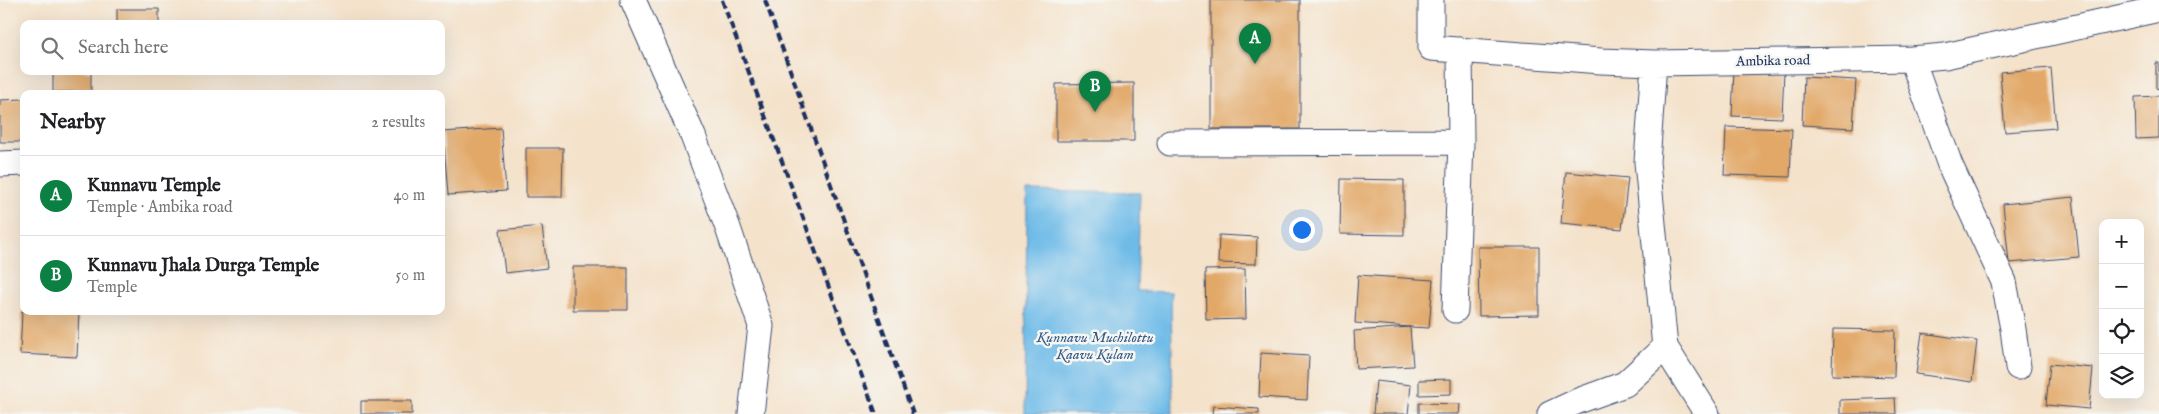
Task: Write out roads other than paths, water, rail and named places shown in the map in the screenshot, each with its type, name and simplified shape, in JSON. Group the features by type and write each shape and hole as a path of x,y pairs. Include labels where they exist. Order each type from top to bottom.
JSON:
{"street":[{"path":"633,0 693,136 728,228 761,326 751,414"},
{"name":"Ambika road","path":"1431,0 1431,48 1601,61 1654,63 1912,59 1945,56 2159,8"},
{"path":"1454,310 1462,142 1460,50"},
{"path":"1912,59 1950,165 2004,282 2018,367"},
{"path":"1654,63 1647,162 1665,347 1708,414"},
{"path":"1170,143 1462,142"},
{"path":"0,164 20,163"},
{"path":"1550,414 1578,401 1625,384 1665,347"}],"water":[{"name":"Kunnavu Muchilottu Kaavu Kulam","path":"1027,191 1140,193 1137,291 1171,292 1173,413 1025,414"}],"railway":[{"path":"722,0 876,414"},
{"path":"765,0 913,414"}],"place":[{"name":"Kunnavu Temple","path":"1255,64"},
{"name":"Kunnavu Jhala Durga Temple","path":"1095,112"}]}
